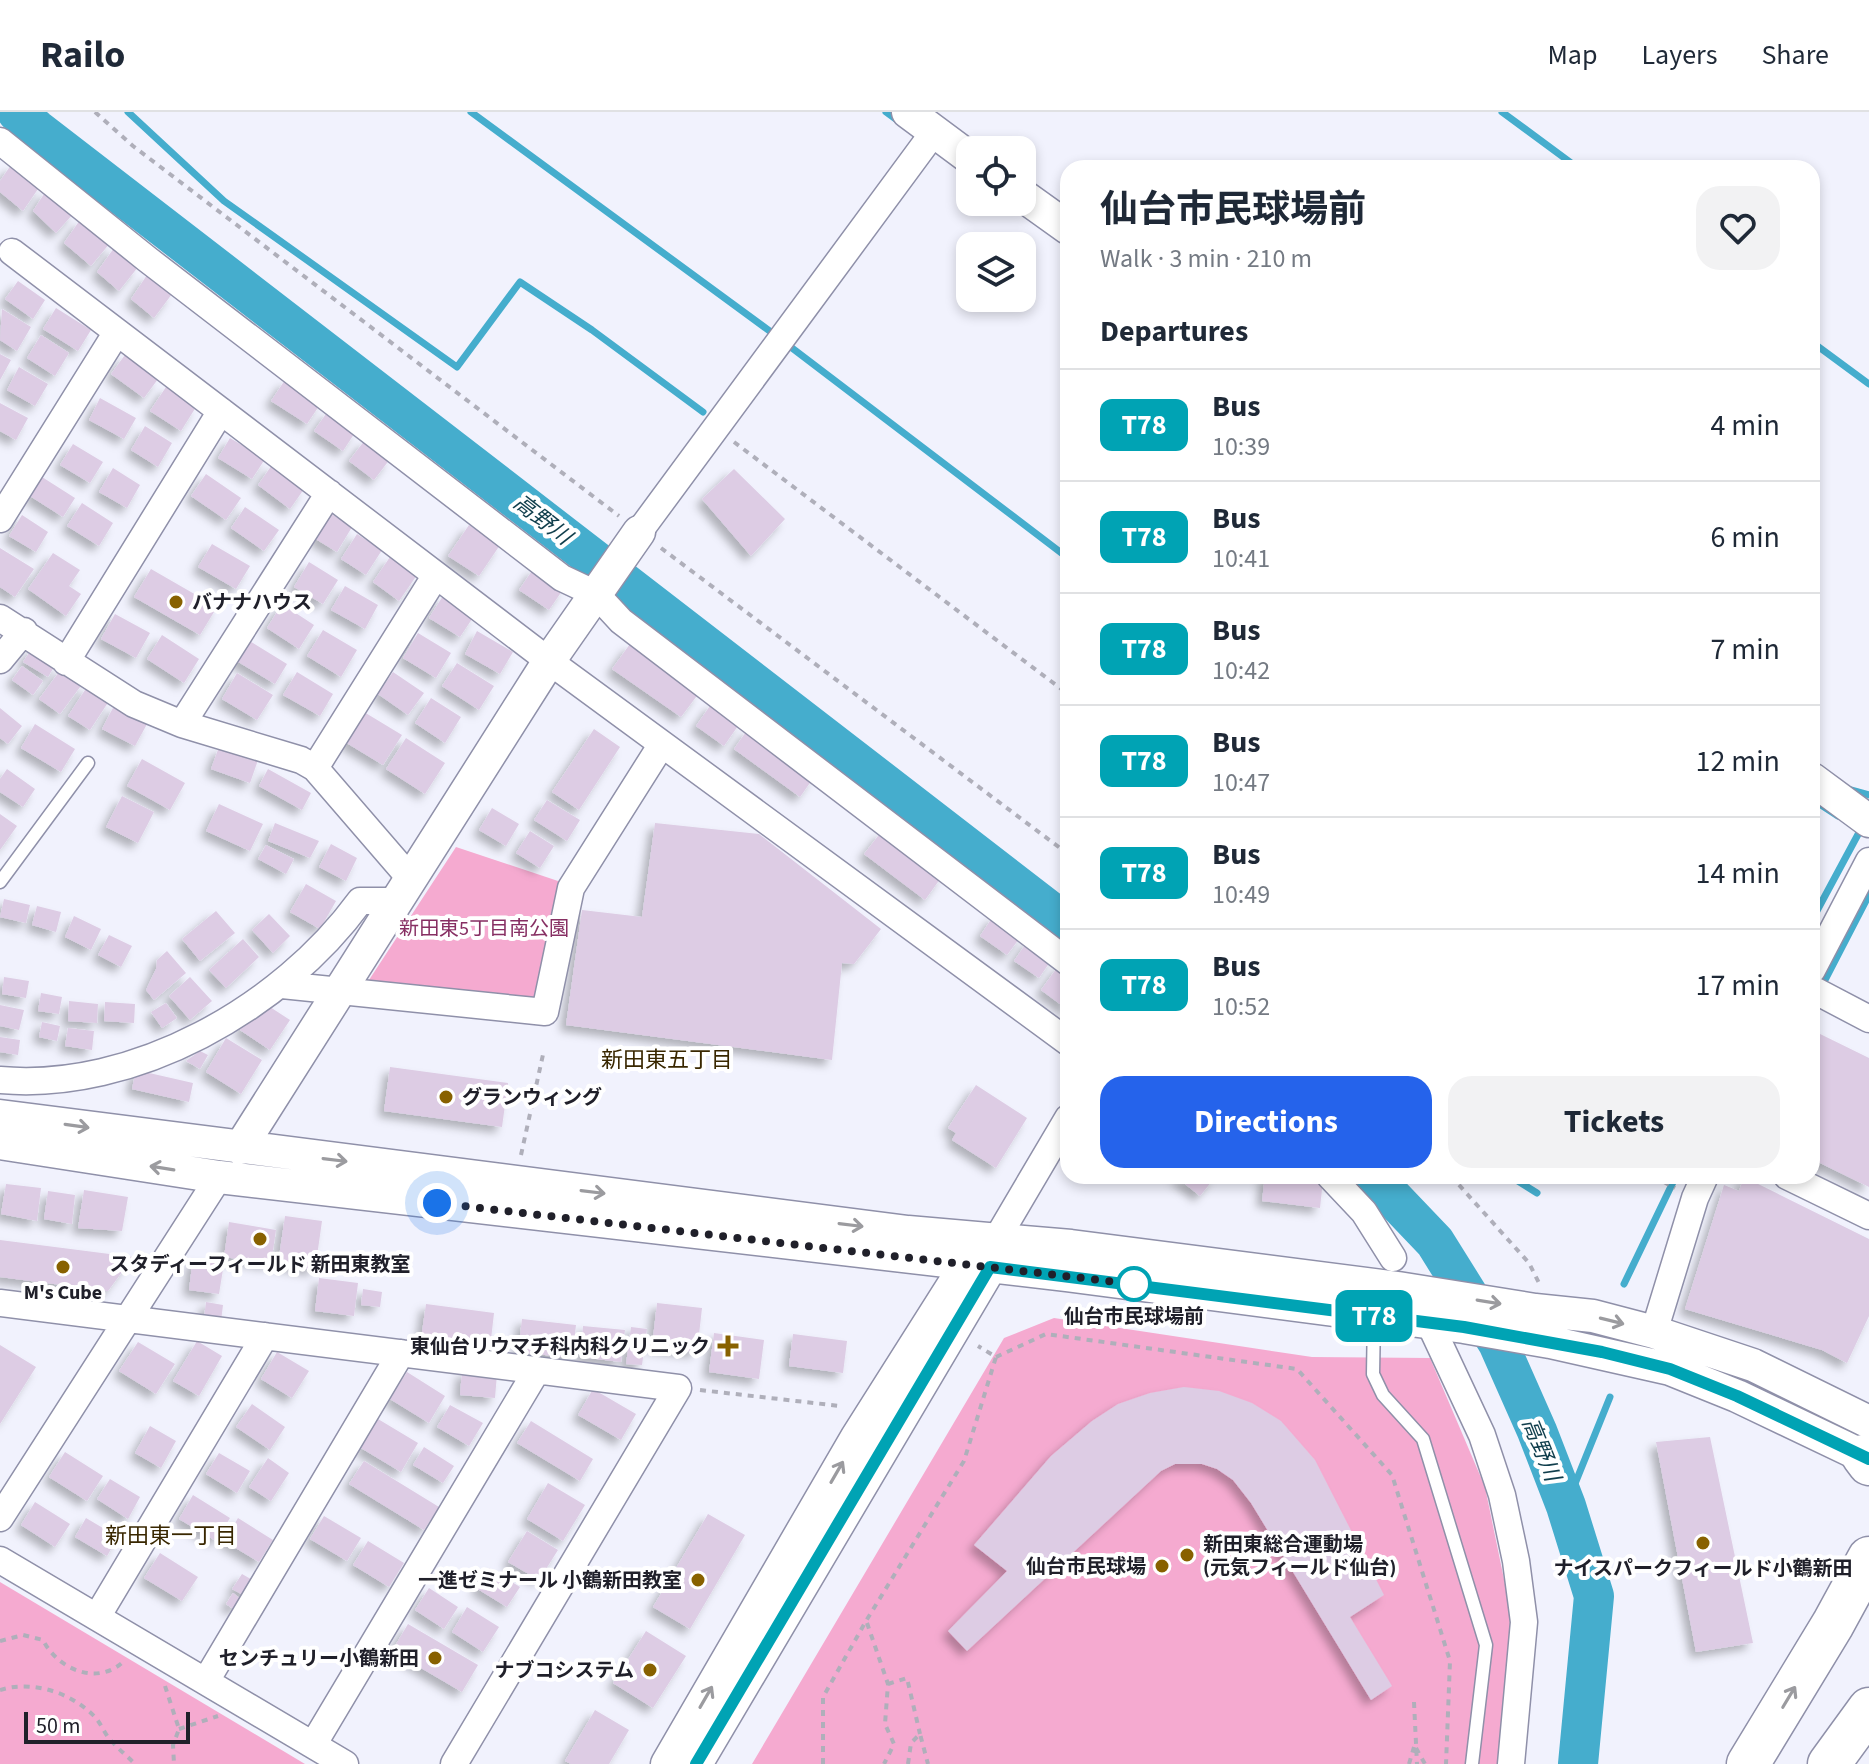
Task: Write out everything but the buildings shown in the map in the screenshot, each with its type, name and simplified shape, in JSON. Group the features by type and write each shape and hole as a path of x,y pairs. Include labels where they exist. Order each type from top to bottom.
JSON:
{"highway":[{"path":"1748,1764 1869,1558"},
{"path":"1833,1624 1869,1587"},
{"path":"1829,1764 1869,1709"}],"street":[{"path":"908,112 956,148"},
{"path":"240,1148 549,661 638,534 934,132"},
{"path":"0,141 159,268 562,578 598,591 621,621 1060,956"},
{"path":"1036,205 1060,222"},
{"path":"4,255 117,332 549,661 1060,1036"},
{"path":"0,519 117,332"},
{"path":"66,662 221,411"},
{"path":"182,724 329,493"},
{"path":"315,768 436,575"},
{"path":"0,618 134,704 182,724 301,760 315,768 403,890"},
{"path":"0,660 24,631"},
{"path":"282,985 545,1012 571,888 662,744"},
{"path":"1820,785 1864,817"},
{"path":"1820,955 1869,861"},
{"path":"0,1080 31,1083 117,1070 166,1051 282,985 336,934 360,901 403,890"},
{"path":"1820,993 1869,1019"},
{"path":"0,1116 908,1232 984,1257 1071,1246 1437,1309 1546,1321 1868,1450"},
{"path":"696,1764 984,1257 1060,1131"},
{"path":"0,1143 219,1177 984,1257 1374,1316 1437,1309 1464,1327 1593,1316 1654,1332 1753,1365 1868,1450"},
{"path":"0,1518 219,1177"},
{"path":"1338,1184 1364,1212 1393,1258"},
{"path":"1654,1332 1701,1184"},
{"path":"1803,1184 1869,1216"},
{"path":"667,1764 857,1437 984,1257"},
{"path":"0,1303 678,1388 454,1764"},
{"path":"1437,1309 1502,1495 1516,1561 1524,1622 1511,1764"},
{"path":"97,1617 265,1336"},
{"path":"206,1681 401,1353"},
{"path":"313,1745 537,1370"},
{"path":"0,1560 345,1764"}],"lane":[{"path":"0,882 88,763"},
{"path":"1374,1316 1373,1374 1383,1395 1423,1439 1486,1645 1472,1764"}],"path":[{"path":"95,112 133,146 638,534 1060,848"},
{"path":"716,428 1060,688"},
{"path":"520,1161 544,1050"},
{"path":"1458,1184 1529,1263 1546,1321"},
{"path":"823,1764 823,1697 964,1461 996,1357 1046,1334 1297,1369 1392,1475 1450,1661 1446,1764"},
{"path":"978,1346 996,1357"},
{"path":"678,1388 840,1406"},
{"path":"866,1621 888,1684 885,1724 894,1744 884,1764"},
{"path":"0,1641 23,1635 43,1640 51,1656 70,1669 104,1674 116,1669 127,1658"},
{"path":"888,1684 907,1678 928,1764"},
{"path":"163,1679 179,1729 173,1745 174,1764"},
{"path":"0,1690 13,1686 42,1687 72,1699 95,1716 110,1739 135,1764"},
{"path":"1414,1702 1417,1764"},
{"path":"179,1729 223,1715"},
{"path":"908,1764 911,1743 920,1734"},
{"path":"1409,1764 1415,1746"},
{"path":"1415,1746 1425,1764"}],"green space":[{"name":"新田東5丁目南公園","path":"456,847 561,882 539,1000 369,980"},
{"name":"新田東総合運動場 (元気フィールド仙台)","path":"1054,1318 1312,1357 1430,1358 1485,1487 1513,1623 1497,1764 752,1764 1004,1338"},
{"path":"0,1582 305,1764 0,1764"}],"waterway":[{"name":"高野川","path":"17,112 1060,919"},
{"path":"128,112 224,201 457,367 520,282 592,330 703,412"},
{"path":"471,112 771,332"},
{"path":"886,112 901,123"},
{"path":"1502,112 1567,160"},
{"path":"792,348 1060,552"},
{"path":"1820,348 1869,384"},
{"path":"1848,789 1869,795"},
{"path":"1820,804 1838,816"},
{"path":"1820,905 1862,827"},
{"path":"1823,984 1869,895"},
{"name":"高野川","path":"1380,1184 1435,1242 1498,1343 1566,1506 1594,1596 1578,1764"},
{"path":"1523,1184 1537,1193"},
{"path":"1624,1284 1672,1184"},
{"path":"1566,1506 1610,1397"}],"bus line":[{"name":"T78","path":"696,1764 990,1267 1464,1327 1602,1352 1670,1369 1737,1396 1869,1459"}],"place":[{"name":"バナナハウス","path":"176,602"},
{"name":"グランウィング","path":"446,1097"},
{"name":"スタディーフィールド 新田東教室","path":"260,1239"},
{"name":"M's Cube","path":"63,1267"},
{"name":"仙台市民球場前","path":"1134,1284"},
{"name":"東仙台リウマチ科内科クリニック","path":"728,1346"},
{"name":"ナイスパークフィールド小鶴新田","path":"1703,1543"},
{"name":"新田東総合運動場 (元気フィールド仙台)","path":"1187,1555"},
{"name":"仙台市民球場","path":"1162,1566"},
{"name":"一進ゼミナール 小鶴新田教室","path":"698,1580"},
{"name":"センチュリー小鶴新田","path":"435,1658"},
{"name":"ナブコシステム","path":"650,1670"}],"district":[{"name":"新田東五丁目","path":"667,1059"},
{"name":"新田東一丁目","path":"171,1535"}],"route":[{"path":"437,1203 1134,1284"}]}
